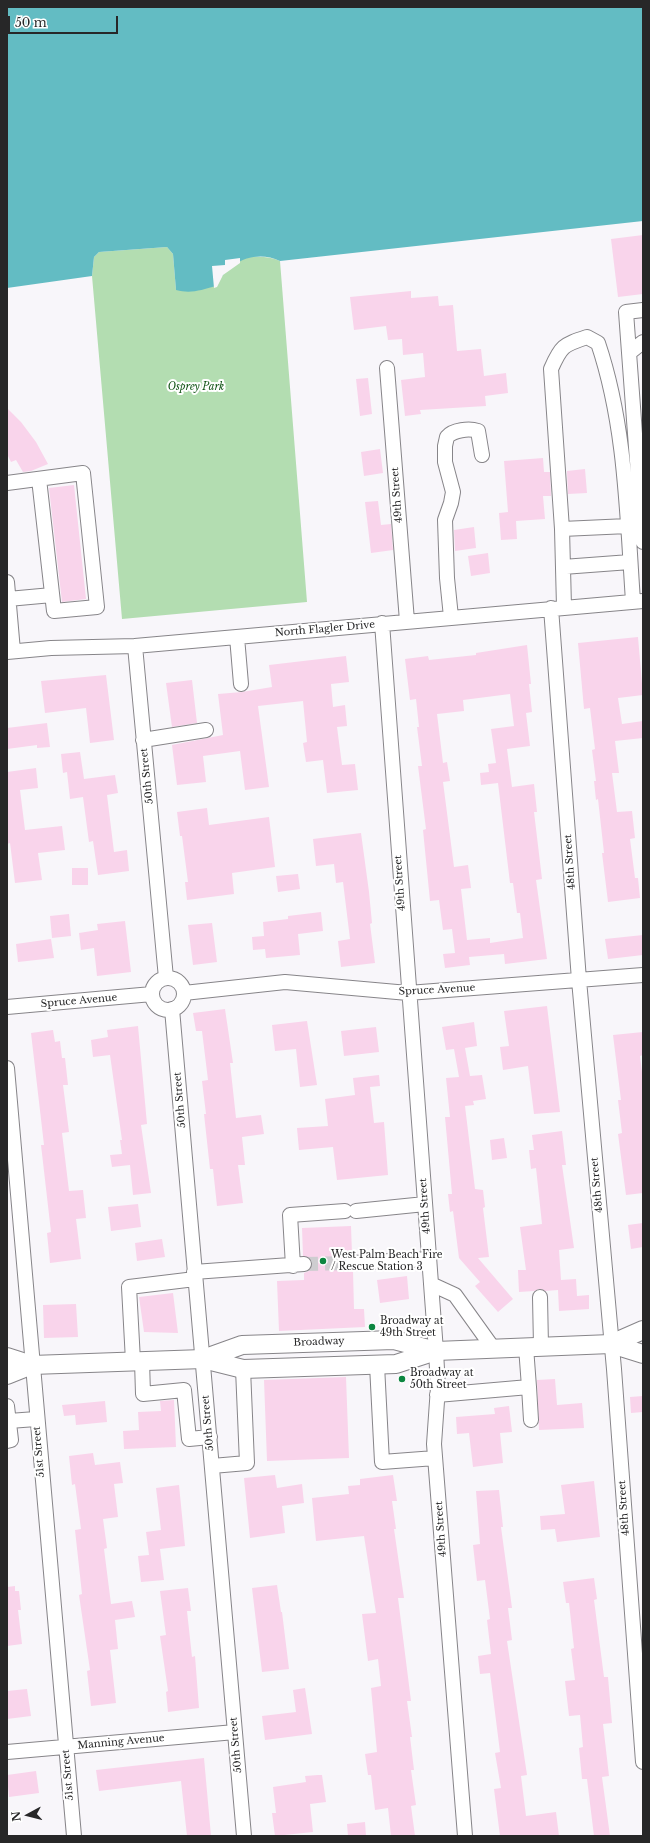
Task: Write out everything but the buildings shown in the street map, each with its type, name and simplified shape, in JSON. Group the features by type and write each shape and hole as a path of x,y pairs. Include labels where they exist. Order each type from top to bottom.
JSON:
{"main road":[{"name":"Broadway","path":"611,1344 643,1330"},
{"name":"Broadway","path":"7,1375 32,1365 203,1358 242,1345 258,1344 394,1340 436,1351"},
{"name":"Broadway","path":"203,1358 243,1370 396,1364 436,1351 494,1348 611,1344 643,1354"},
{"name":"Broadway","path":"7,1357 32,1365"}],"street":[{"path":"643,310 626,312 643,542"},
{"name":"48th Street","path":"628,526 621,450 603,359 598,343 587,337 572,342 559,350 551,370 562,529 563,567 558,607 579,980 611,1344 643,1762"},
{"path":"629,353 643,342"},
{"name":"49th Street","path":"387,368 407,621"},
{"path":"451,617 447,578 445,520 453,492 445,462 445,446 447,437 454,432 473,430 478,431 482,455"},
{"path":"7,483 83,473 97,606 54,610 39,479"},
{"path":"562,529 628,526 630,562 638,601"},
{"path":"563,567 630,562"},
{"path":"7,582 10,651"},
{"path":"8,599 52,595"},
{"name":"North Flagler Drive","path":"10,651 51,648 135,646 638,601"},
{"name":"49th Street","path":"382,624 408,993 436,1351 437,1395 434,1444 465,1836"},
{"path":"237,637 241,684"},
{"name":"50th Street","path":"135,646 166,978"},
{"path":"143,740 206,730"},
{"name":"Spruce Avenue","path":"184,992 285,982 408,993 643,975"},
{"path":"166,978 176,980 180,983 184,992 181,1003 168,1010 158,1007 155,1004 152,990 157,982 166,978"},
{"name":"Spruce Avenue","path":"7,1007 152,994"},
{"name":"50th Street","path":"172,1009 244,1836"},
{"name":"51st Street","path":"7,1068 36,1419 74,1836"},
{"path":"210,1437 189,1439 184,1390 143,1394 137,1361 129,1287 195,1275 298,1265 290,1215 424,1204"},
{"path":"352,1263 429,1259"},
{"path":"431,1284 455,1295 494,1348"},
{"path":"531,1420 530,1387 540,1297"},
{"path":"377,1365 382,1462 435,1458"},
{"path":"212,1466 247,1463 243,1370"},
{"path":"437,1395 530,1387"},
{"path":"186,1402 206,1400"},
{"path":"7,1406 11,1440 7,1441"},
{"path":"9,1422 36,1419"},
{"name":"Manning Avenue","path":"7,1752 235,1732"}],"green space":[{"name":"Osprey Park","path":"167,247 173,254 176,290 203,271 229,261 264,257 280,261 307,602 122,619 92,276 94,257 99,252"}],"water":[{"path":"7,7 643,7 643,221 280,261 261,256 252,257 234,264 227,270 216,286 191,292 176,290 173,254 167,247 99,252 94,257 92,276 7,288"}],"pier":[{"path":"240,258 240,263 223,275 217,287 214,288 212,266 225,265 225,260"}],"tunnel":[{"path":"304,1264 352,1263"}],"place":[{"name":"West Palm Beach Fire / Rescue Station 3","path":"323,1261"},
{"name":"Broadway at 49th Street","path":"372,1327"},
{"name":"Broadway at 50th Street","path":"402,1379"}]}
